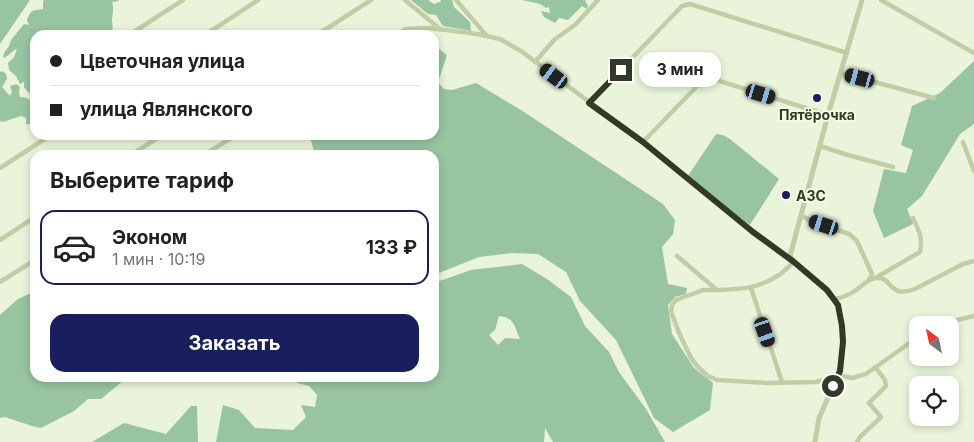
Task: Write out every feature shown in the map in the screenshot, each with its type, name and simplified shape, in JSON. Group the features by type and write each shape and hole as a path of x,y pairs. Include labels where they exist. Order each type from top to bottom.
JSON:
{"street":[{"path":"138,30 183,0"},
{"path":"213,30 258,0"},
{"path":"325,30 371,0"},
{"path":"398,0 406,1 441,30"},
{"path":"536,62 554,40 576,24 598,0"},
{"path":"794,262 790,256 828,115 862,0"},
{"path":"881,0 974,53"},
{"path":"458,1 486,36"},
{"path":"589,103 682,6 689,2 847,53"},
{"path":"404,30 430,28 486,36 500,39 521,51 643,142 827,290 838,305 843,342 840,371 818,418 815,442"},
{"path":"841,74 934,98"},
{"path":"643,142 700,82 710,78 828,115"},
{"path":"0,168 43,140"},
{"path":"139,150 154,140"},
{"path":"212,150 228,140"},
{"path":"962,142 974,171"},
{"path":"820,146 893,167"},
{"path":"801,215 811,221 849,234 857,240 872,274 869,280"},
{"path":"834,300 853,292 869,280 876,278 920,252 922,242 913,218"},
{"path":"0,240 30,220"},
{"path":"677,256 717,290"},
{"path":"876,278 887,281 896,291 907,292 915,290 963,264 974,261"},
{"path":"794,262 781,274 751,288 703,290 676,300 672,305 672,312 680,335 698,368 717,380 768,383 816,382 838,376 852,378 866,374 909,343"},
{"path":"0,282 30,263"},
{"path":"751,288 782,382"},
{"path":"959,320 974,316"},
{"path":"857,442 881,416 869,403 886,386 885,380 876,367"}],"green space":[{"path":"0,0 30,0 0,44"},
{"path":"44,0 119,0 112,2 112,30 30,30 30,94 24,87 24,82 20,84 16,76 9,70 8,63 14,57 17,49 3,58 11,40 24,24 29,25 27,20 30,14 33,11 43,9"},
{"path":"411,0 428,0 434,4 441,0 452,0 454,7 470,22 471,31 443,26 436,15 428,14"},
{"path":"522,0 586,0 585,2 588,5 587,9 582,6 568,20 559,18 555,23 544,17 541,11 550,13 549,7 546,8 540,4"},
{"path":"439,49 447,55 439,79"},
{"path":"974,61 974,124 960,134 922,196 907,209 913,224 884,238 873,211 884,169 906,173 913,150 901,145 912,106 940,93"},
{"path":"2,71 6,74 7,79 2,87 10,96 12,92 10,86 16,84 20,87 20,97 30,100 30,124 26,124 26,118 21,116 3,122 0,121 0,72"},
{"path":"439,83 444,89 452,90 476,83 521,110 663,204 675,220 673,234 662,247 668,284 687,288 686,294 675,297 668,305 672,334 694,368 713,383 710,410 673,432 654,418 616,340 580,301 566,272 538,254 512,253 479,257 439,273 439,150 314,150 311,140 439,140"},
{"path":"716,134 730,139 779,179 750,225 688,176"},
{"path":"522,264 547,279 571,297 585,326 609,352 619,372 646,409 665,442 553,442 545,428 544,442 216,442 223,405 239,410 255,428 293,430 306,417 301,405 315,407 317,395 309,386 296,382 439,382 439,281 471,270","holes":["499,316 508,318 513,323 520,339 505,338 498,345 489,335 495,330"]},
{"path":"30,293 30,382 122,382 101,399 88,399 74,411 41,428 5,417 0,418 0,315 18,299"},
{"path":"191,406 197,406 198,442 92,442 124,423 166,434"}],"place":[{"name":"Пятёрочка","path":"817,98"},
{"name":"АЗС","path":"786,195"}],"route":[{"path":"621,70 589,103 643,142 753,232 794,262 827,290 838,305 843,342 840,371 833,386"}]}
